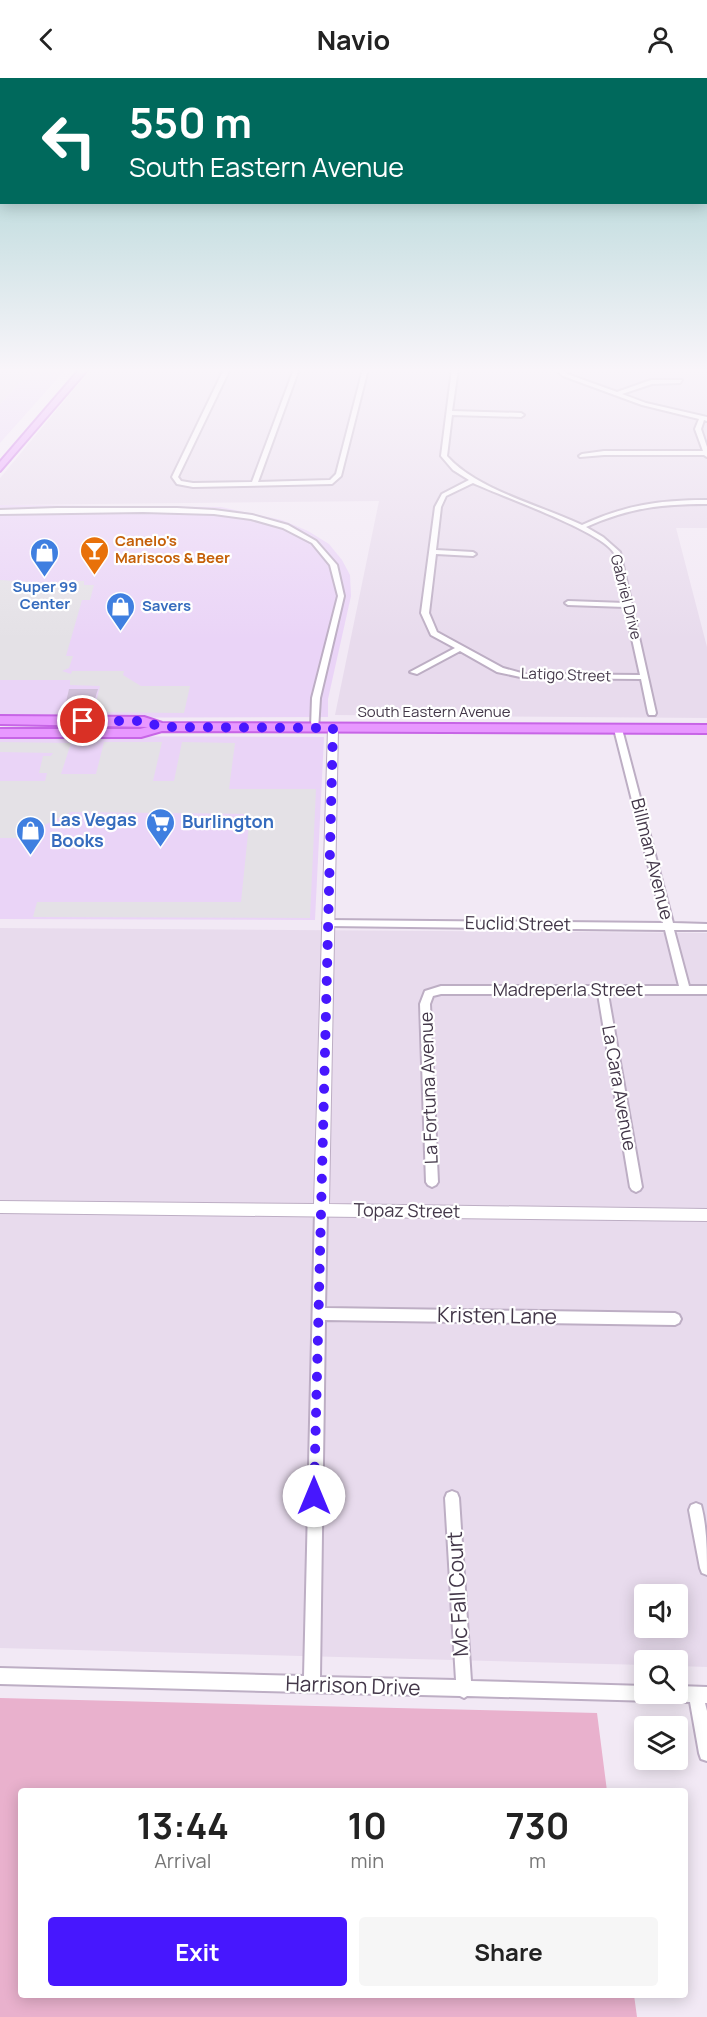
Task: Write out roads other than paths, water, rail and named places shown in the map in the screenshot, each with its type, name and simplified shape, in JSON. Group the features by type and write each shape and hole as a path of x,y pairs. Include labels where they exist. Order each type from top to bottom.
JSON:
{"main road":[{"name":"South Eastern Avenue","path":"0,720 144,721 161,727 707,729"},
{"path":"0,727 32,726 40,720"},
{"path":"68,733 81,727 110,727 127,721"},
{"name":"South Eastern Avenue","path":"0,733 141,734 161,727"}],"street":[{"path":"183,459 175,477 179,483 254,484 332,482 339,476 343,459"},
{"path":"254,484 263,459"},
{"name":"Gabriel Drive","path":"446,459 454,470 582,527 608,541 617,552 652,713"},
{"path":"473,554 432,552 438,507 444,495 474,480"},
{"path":"582,527 631,507 664,502 707,502"},
{"path":"0,512 218,512 276,523 300,534 320,547 333,562 340,578 340,596 316,698 315,728"},
{"name":"Latigo Street","path":"432,552 425,613 428,626 434,633 500,670 525,676 645,677"},
{"path":"568,603 629,605"},
{"path":"414,672 460,648"},
{"path":"312,1684 318,1314 333,728"},
{"name":"Billman Avenue","path":"618,729 685,990"},
{"name":"Euclid Street","path":"328,923 707,927"},
{"name":"Madreperla Street","path":"429,994 441,990 707,990"},
{"name":"La Cara Avenue","path":"602,990 636,1187"},
{"name":"La Fortuna Avenue","path":"429,994 425,1004 432,1182"},
{"name":"Topaz Street","path":"0,1207 707,1215"},
{"name":"Kristen Lane","path":"318,1314 675,1319"},
{"name":"Mc Fall Court","path":"452,1498 464,1690"},
{"path":"696,1510 707,1568"},
{"name":"Harrison Drive","path":"0,1676 702,1695"},
{"path":"702,1695 707,1752"}],"place":[{"name":"Canelo's Mariscos & Beer","path":"94,576"},
{"name":"Super 99 Center","path":"45,578"},
{"name":"Savers","path":"121,632"},
{"name":"Burlington","path":"161,848"},
{"name":"Las Vegas Books","path":"30,856"}]}
